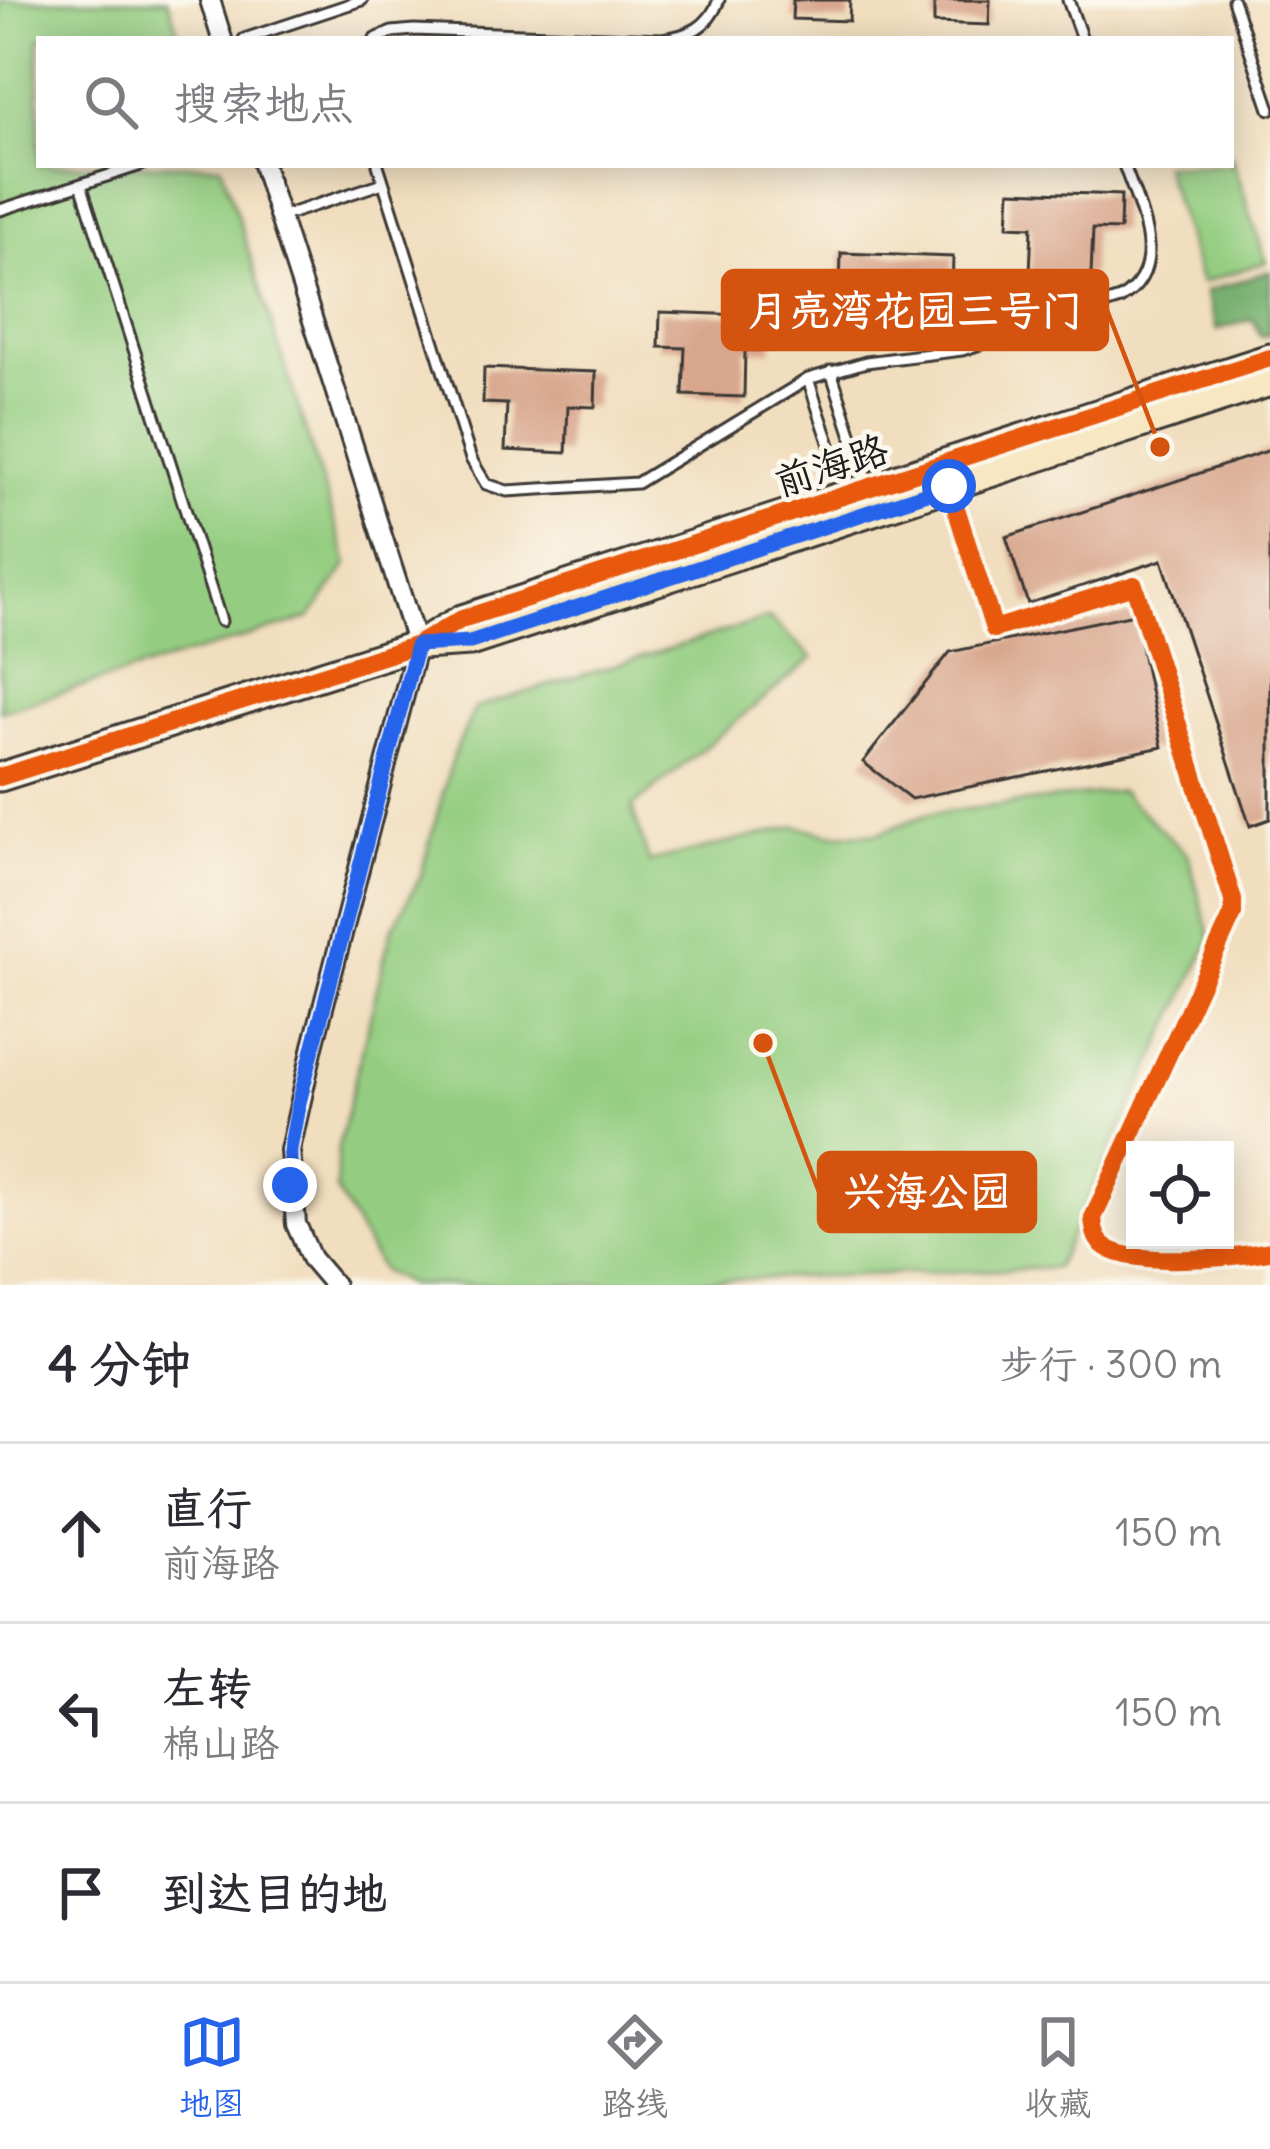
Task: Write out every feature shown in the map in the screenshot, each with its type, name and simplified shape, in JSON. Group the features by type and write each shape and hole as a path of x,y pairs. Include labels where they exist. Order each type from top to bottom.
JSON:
{"street":[{"path":"210,0 221,36"},
{"path":"264,168 417,645 290,1150 296,1224 310,1258 334,1285"},
{"name":"前海路","path":"417,645 462,619 1270,358"},
{"name":"前海路","path":"417,645 470,642 1270,382"},
{"path":"949,486 994,629 1134,585 1233,900 1233,914 1093,1218 1099,1243 1116,1254 1158,1259 1270,1251"},
{"path":"0,777 417,645"}],"lane":[{"path":"253,36 362,0"},
{"path":"683,36 711,19 719,0"},
{"path":"1068,0 1081,36"},
{"path":"1236,1 1270,109"},
{"path":"382,36 414,30 579,36"},
{"path":"0,210 132,168"},
{"path":"378,168 471,459 478,475 494,488 507,491 637,483 808,379 866,362 962,350 1120,299 1135,290 1149,264 1150,248 1125,168"},
{"path":"280,217 383,183"},
{"path":"81,184 221,621"},
{"path":"831,371 857,492"},
{"path":"808,379 857,492"}],"green space":[{"path":"0,0 168,0 179,36 36,36 36,168 222,168 348,564 310,618 0,711"},
{"path":"1234,163 1266,262 1201,283 1164,168 1234,168"},
{"path":"1270,271 1270,334 1261,337 1253,319 1217,330 1205,292"},
{"path":"769,618 813,658 632,807 649,862 797,826 829,834 879,833 929,814 1120,791 1188,855 1211,939 1055,1268 575,1285 409,1285 382,1271 336,1190 338,1148 391,931 420,878 453,756 475,708"}],"building":[{"path":"793,0 850,0 849,21 792,19"},
{"path":"934,0 990,0 989,25 934,23"},
{"path":"1010,191 1121,195 1120,230 1093,229 1091,275 1030,273 1032,227 1008,226"},
{"path":"841,253 953,257 952,292 925,291 923,338 862,335 863,289 840,288"},
{"path":"660,312 773,316 772,351 745,350 744,397 683,395 685,348 659,347"},
{"path":"484,368 596,372 595,407 568,406 566,453 505,450 507,404 483,403"},
{"path":"1270,450 1270,819 1250,826 1162,560 1028,604 1006,537"},
{"path":"1134,614 1162,747 911,799 863,762 950,652"}],"cycle path":[{"path":"0,777 417,645 462,619 1270,358"},
{"path":"949,486 994,629 1134,585 1233,900 1233,914 1093,1218 1096,1236 1115,1252 1157,1259 1270,1251"}],"place":[{"name":"月亮湾花园三号门","path":"1160,447"},
{"name":"兴海公园","path":"763,1043"}],"route":[{"path":"290,1185 298,1107 417,645 470,642 949,486"}]}
